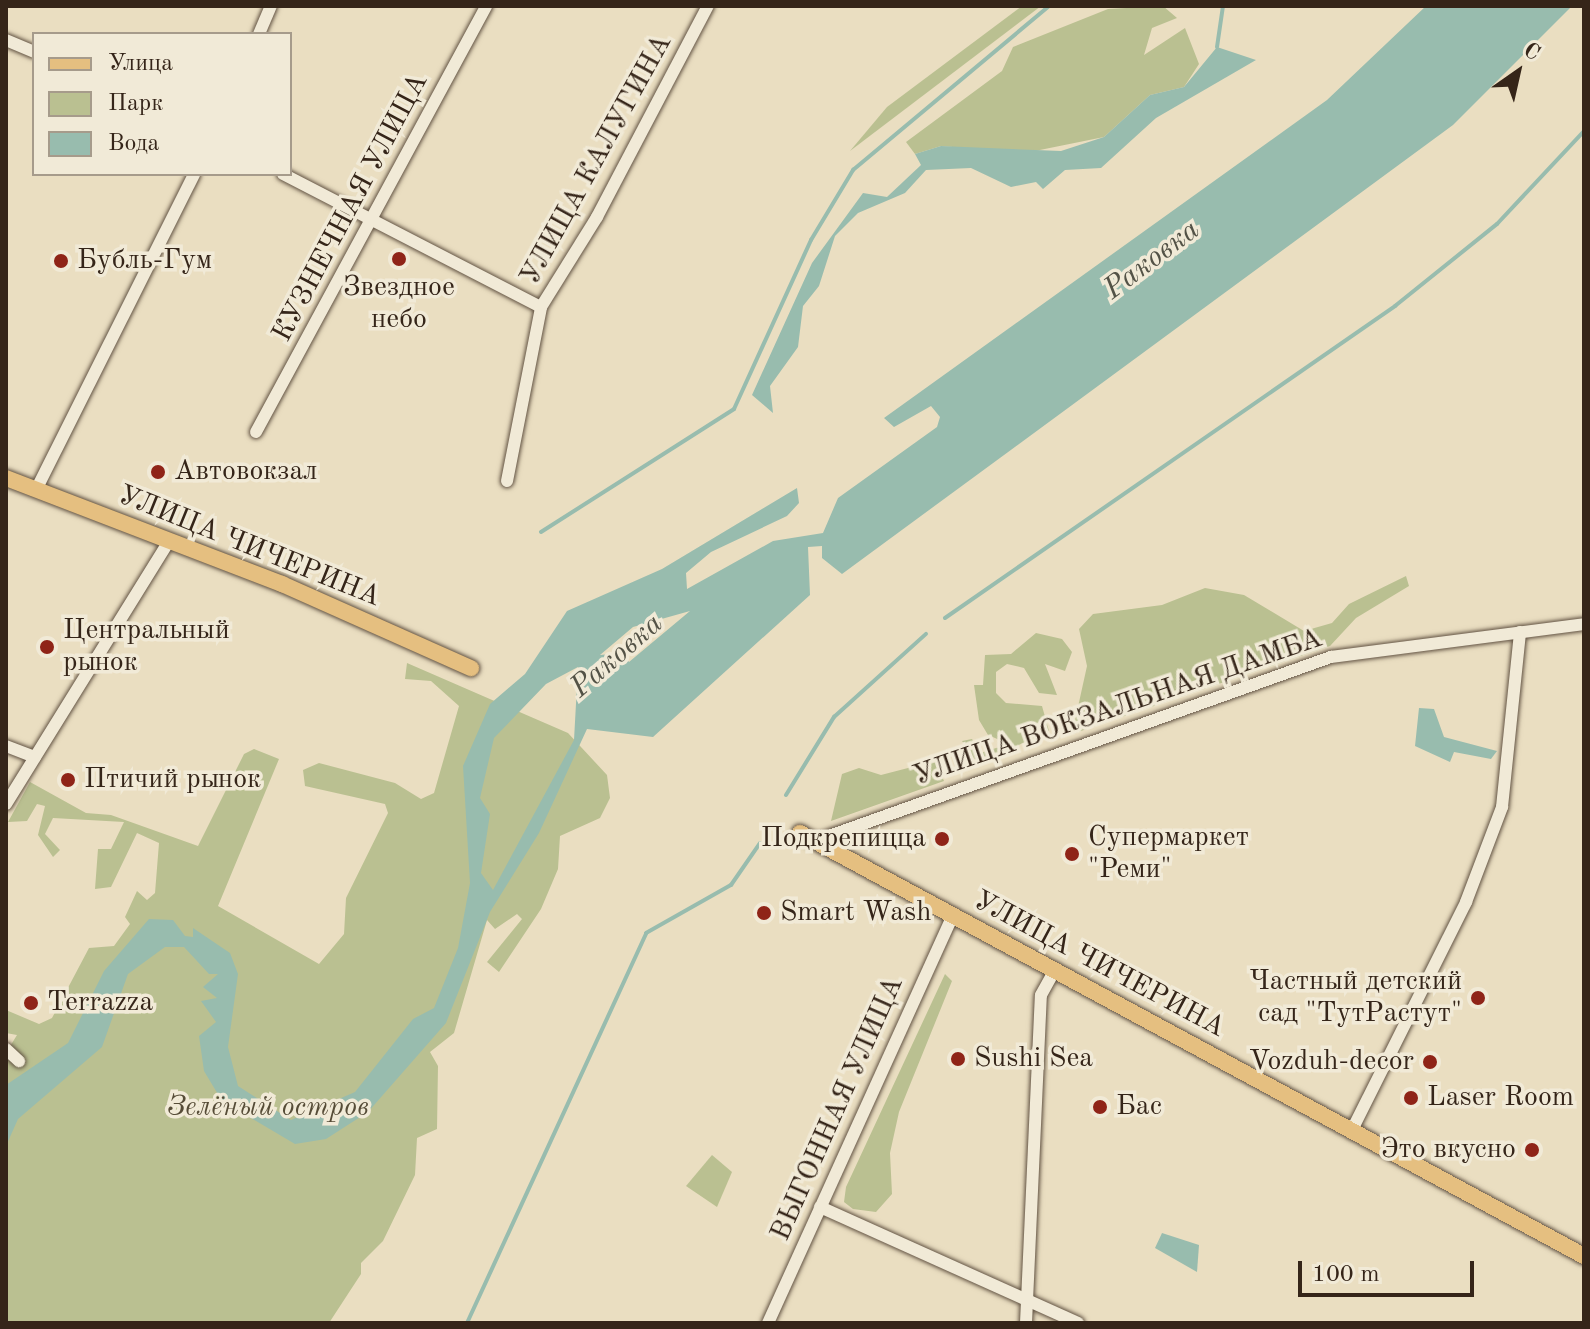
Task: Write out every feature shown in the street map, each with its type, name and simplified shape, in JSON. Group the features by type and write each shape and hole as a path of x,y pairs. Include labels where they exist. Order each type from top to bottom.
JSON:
{"main road":[{"name":"УЛИЦА ЧИЧЕРИНА","path":"6,478 169,541 471,668"},
{"name":"УЛИЦА ЧИЧЕРИНА","path":"808,837 1584,1256"}],"street":[{"path":"260,32 271,6"},
{"name":"КУЗНЕЧНАЯ УЛИЦА","path":"256,432 374,221 486,6"},
{"name":"УЛИЦА КАЛУГИНА","path":"507,481 541,307 597,217 708,6"},
{"path":"6,40 32,51"},
{"path":"36,490 193,176"},
{"path":"287,176 541,307"},
{"path":"6,804 169,541"},
{"name":"УЛИЦА ВОКЗАЛЬНАЯ ДАМБА","path":"808,837 1331,657 1584,624"},
{"path":"1352,1130 1466,902 1502,807 1520,632"},
{"path":"6,746 35,757"},
{"name":"ВЫГОННАЯ УЛИЦА","path":"768,1323 953,915"},
{"path":"1026,1323 1029,1295 1027,1202 1041,1104 1041,995 1055,970"},
{"path":"6,1049 19,1061"},
{"path":"820,1207 1029,1295 1078,1323"}],"green space":[{"path":"1022,6 1041,6 850,151 887,107"},
{"path":"1163,6 1177,18 1152,28 1144,55 1185,28 1199,64 1184,87 1150,95 1104,137 1025,153 941,146 915,154 906,142 1002,71 1013,47 1108,9"},
{"path":"1406,576 1409,586 1356,618 1330,646 1072,734 1087,666 1079,629 1093,614 1162,605 1205,588 1244,595 1304,631 1332,623 1349,604"},
{"path":"1036,633 1062,639 1072,652 1065,671 1045,664 1057,695 1039,693 1024,668 1007,664 996,672 996,693 1006,703 1042,706 1049,731 978,764 962,741 972,739 980,753 1009,744 988,735 979,720 974,685 983,685 985,655 1011,654"},
{"name":"Зелёный остров","path":"407,663 568,733 607,775 610,798 600,818 560,836 558,869 541,909 499,972 487,962 522,919 517,914 495,929 487,920 454,1033 430,1052 438,1066 437,1129 417,1138 415,1175 383,1241 361,1263 361,1274 329,1323 6,1323 6,1053 17,1035 6,1033 6,1010 39,1024 52,1018 89,948 114,946 130,924 125,917 137,891 147,900 155,893 159,843 137,833 111,887 95,889 98,849 111,849 124,822 53,818 45,834 60,850 53,857 38,835 45,806 37,804 27,821 8,822 30,782 86,813 111,815 198,846 244,754 254,749 279,759 218,906 319,964 344,934 346,898 388,813 385,804 305,786 303,770 319,763 395,783 421,799 434,793 459,706 431,681 405,679"},
{"path":"935,761 944,781 831,821 842,774 859,768 881,775"},
{"path":"945,974 952,981 899,1112 890,1153 892,1194 876,1212 853,1209 844,1202 846,1187"},
{"path":"712,1155 732,1172 717,1207 686,1186"}],"water":[{"name":"Раковка","path":"1426,6 1572,6 1453,125 842,574 822,558 822,546 808,547 810,595 653,737 587,729 539,833 490,912 446,1023 368,1112 326,1139 295,1144 222,1101 204,1071 199,1036 216,1022 201,1001 217,998 203,987 218,974 209,974 184,947 165,947 128,974 102,1047 18,1119 6,1146 6,1085 68,1043 104,971 149,919 173,920 185,936 193,937 193,928 230,953 238,974 228,1047 238,1086 291,1120 355,1092 413,1019 434,1008 458,948 470,883 463,766 490,704 525,674 567,611 662,569 797,488 799,503 787,516 711,552 686,573 687,589 773,541 823,533 838,498 937,427 940,417 931,406 894,427 884,418 1327,100","holes":["690,611 629,662 622,653 600,655 633,627","578,667 574,740 493,890 481,873 490,814 480,798 494,738 546,684"]},
{"path":"1217,47 1256,60 1156,118 1101,168 1065,170 1043,189 1036,182 1011,187 971,168 926,170 905,193 858,213 835,236 819,286 803,306 798,347 770,386 773,413 752,395 812,263 863,193 887,197 921,165 915,154 941,146 1061,151 1104,137 1150,95 1184,87"},
{"path":"1419,708 1434,709 1444,737 1497,751 1491,759 1454,752 1450,762 1415,746"},
{"path":"1162,1233 1199,1245 1197,1272 1155,1248"}],"waterway":[{"path":"541,532 734,409 811,240 853,170 1049,6"},
{"path":"1217,47 1223,6"},
{"path":"945,618 1395,306 1497,224 1584,131"},
{"path":"786,795 834,717 926,634"},
{"path":"467,1323 646,933 731,885 760,843"}],"place":[{"name":"Звездное небо","path":"399,259"},
{"name":"Бубль-Гум","path":"61,261"},
{"name":"Автовокзал","path":"158,472"},
{"name":"Центральный рынок","path":"47,647"},
{"name":"Птичий рынок","path":"68,780"},
{"name":"Подкрепицца","path":"942,839"},
{"name":"Супермаркет \"Реми\"","path":"1072,854"},
{"name":"Smart Wash","path":"764,913"},
{"name":"Частный детский сад \"ТутРастут\"","path":"1478,998"},
{"name":"Terrazza","path":"31,1003"},
{"name":"Sushi Sea","path":"958,1059"},
{"name":"Vozduh-decor","path":"1430,1062"},
{"name":"Laser Room","path":"1411,1098"},
{"name":"Бас","path":"1100,1107"},
{"name":"Это вкусно","path":"1532,1150"}]}
